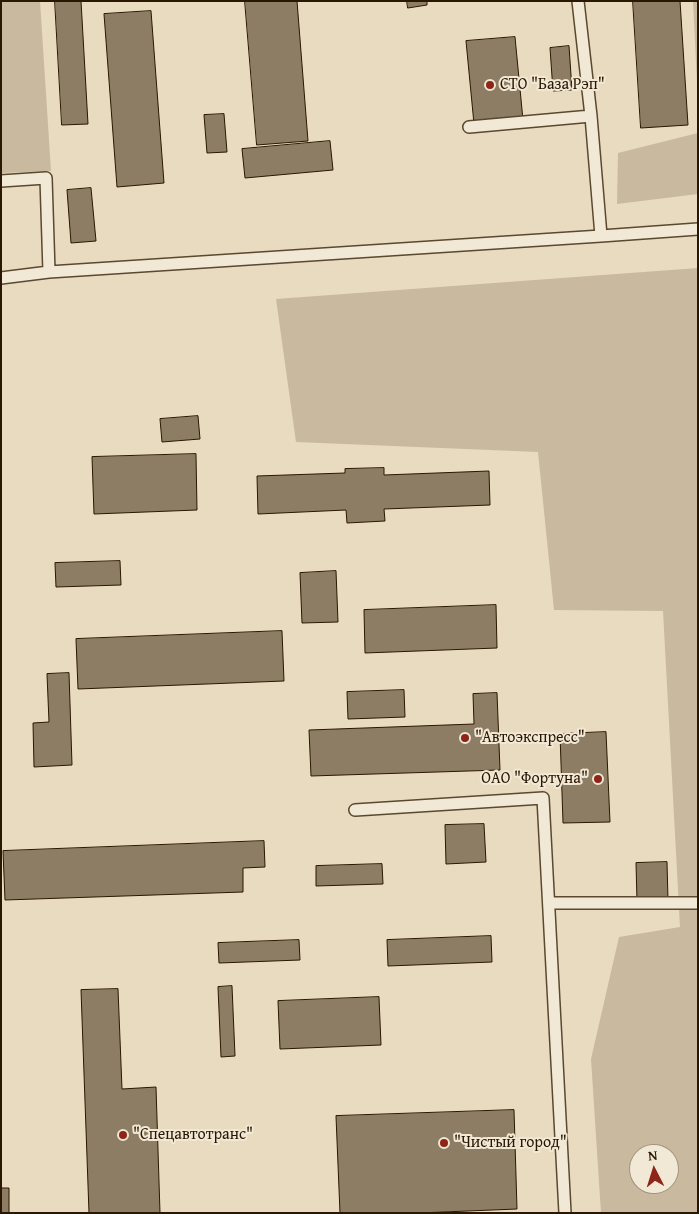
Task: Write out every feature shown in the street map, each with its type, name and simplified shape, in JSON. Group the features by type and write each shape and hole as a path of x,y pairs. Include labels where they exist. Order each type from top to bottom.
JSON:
{"lane":[{"path":"578,1 591,116 601,236"},
{"path":"469,127 591,116"},
{"path":"1,181 46,178 49,272"},
{"path":"1,278 49,272 698,228"},
{"path":"355,810 543,798 565,1213"},
{"path":"549,903 698,903"}],"shaded area":[{"path":"1,1 40,1 51,171 1,173"},
{"path":"693,1 698,1 698,103"},
{"path":"698,133 698,194 617,204 618,153"},
{"path":"698,268 698,1213 601,1213 591,1059 619,937 680,927 663,611 554,610 538,452 296,442 276,299"}],"building":[{"path":"55,1 81,1 88,124 62,125"},
{"path":"245,1 297,1 308,141 257,145"},
{"path":"407,1 427,1 427,5 408,8"},
{"path":"633,1 680,1 688,125 641,128"},
{"path":"151,11 164,183 117,187 104,14"},
{"path":"515,37 523,120 474,124 466,41"},
{"path":"569,46 572,90 553,91 550,48"},
{"path":"224,114 227,152 207,153 204,115"},
{"path":"330,141 333,170 245,178 242,149"},
{"path":"91,188 96,241 71,243 67,190"},
{"path":"198,416 200,439 162,442 160,419"},
{"path":"196,454 197,510 94,514 92,457"},
{"path":"384,468 384,475 489,471 490,505 384,509 385,521 347,523 346,510 258,514 257,476 345,473 345,469"},
{"path":"120,561 121,585 56,587 55,563"},
{"path":"336,571 338,622 302,623 300,573"},
{"path":"496,605 497,648 365,653 364,610"},
{"path":"282,631 284,681 78,689 76,639"},
{"path":"69,673 72,765 34,767 33,723 49,722 47,674"},
{"path":"404,690 405,717 348,719 347,692"},
{"path":"497,693 500,770 311,776 309,730 474,724 473,694"},
{"path":"606,732 610,822 563,823 560,734"},
{"path":"484,824 486,862 446,864 445,825"},
{"path":"264,841 265,867 243,868 243,892 5,900 3,851"},
{"path":"667,862 668,900 637,901 636,863"},
{"path":"382,864 383,884 316,886 316,866"},
{"path":"491,936 492,962 388,966 387,940"},
{"path":"299,940 300,960 219,963 218,943"},
{"path":"232,986 235,1056 221,1057 218,987"},
{"path":"118,989 122,1089 156,1087 160,1213 89,1213 81,990"},
{"path":"379,997 381,1045 280,1049 278,1001"},
{"path":"514,1110 517,1209 419,1213 340,1213 336,1116"},
{"path":"1,1188 9,1188 9,1213 1,1213"}],"place":[{"name":"СТО \"База Рэп\"","path":"490,85"},
{"name":"\"Автоэкспресс\"","path":"465,738"},
{"name":"ОАО \"Фортуна\"","path":"598,779"},
{"name":"\"Спецавтотранс\"","path":"123,1135"},
{"name":"\"Чистый город\"","path":"444,1143"}]}
